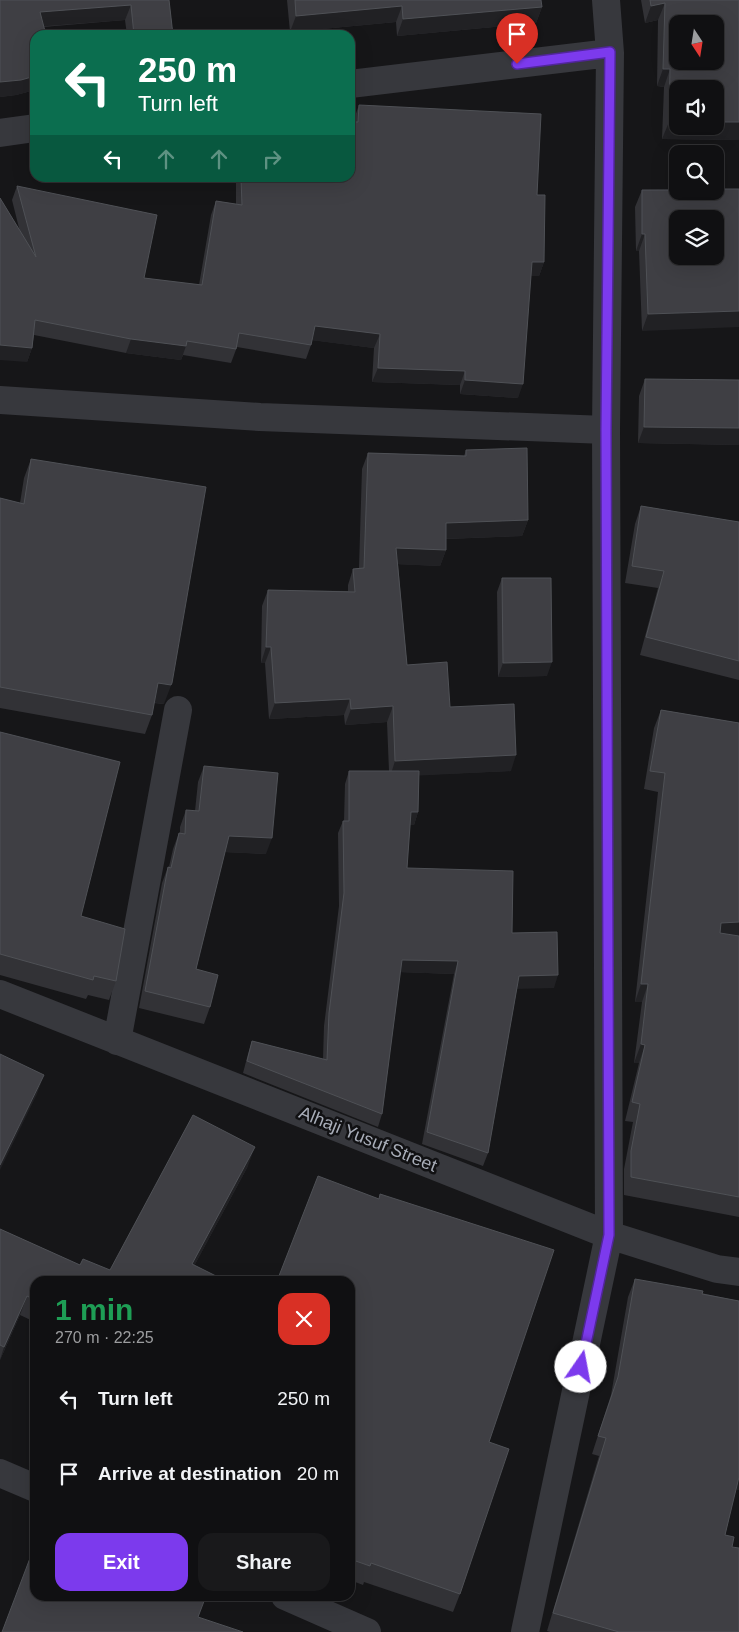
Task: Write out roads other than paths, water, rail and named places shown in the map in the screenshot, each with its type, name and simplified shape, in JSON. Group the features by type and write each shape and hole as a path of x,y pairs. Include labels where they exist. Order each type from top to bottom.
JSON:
{"street":[{"path":"525,1632 609,1235 606,430 610,52 606,0"},
{"path":"355,83 610,52"},
{"path":"0,133 30,129"},
{"path":"0,400 260,417 606,430"},
{"path":"117,1041 178,710"},
{"name":"Alhaji Yusuf Street","path":"0,994 609,1235 717,1269 739,1272"},
{"path":"0,1473 30,1486"},
{"path":"296,1601 367,1632"}]}
